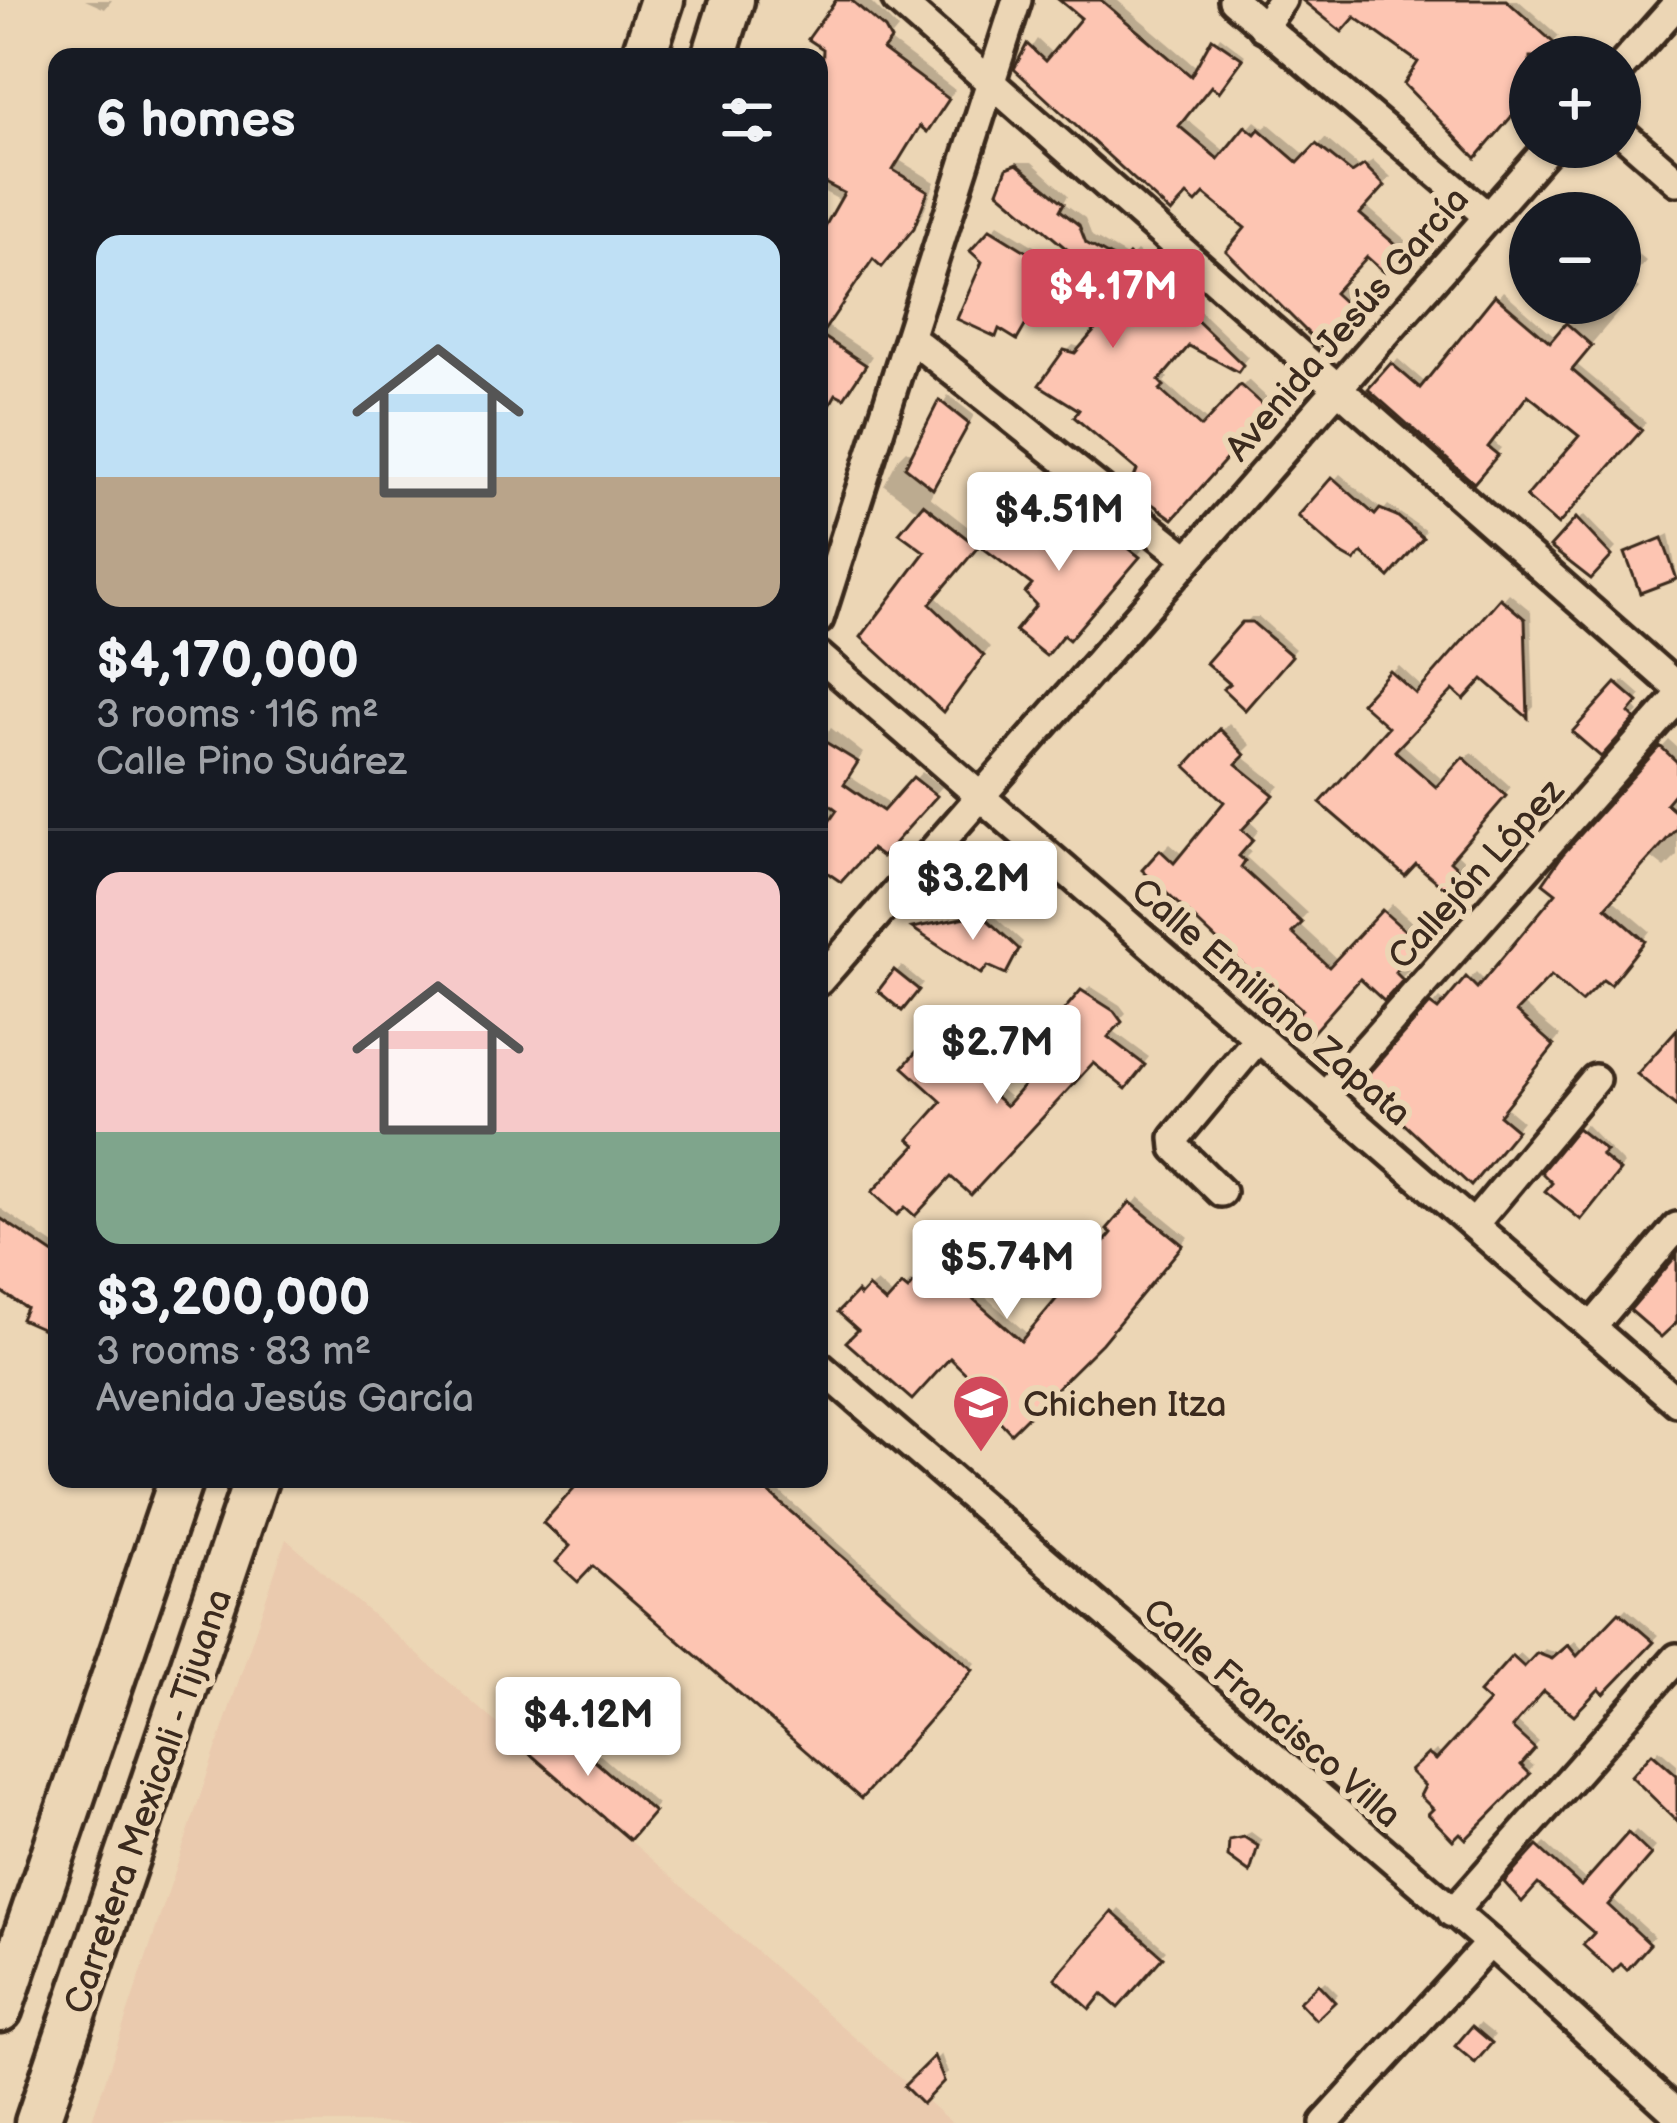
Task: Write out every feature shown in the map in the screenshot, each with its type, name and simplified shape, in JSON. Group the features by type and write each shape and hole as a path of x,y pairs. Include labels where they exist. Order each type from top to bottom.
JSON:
{"main road":[{"path":"646,48 662,0"},
{"path":"717,48 732,0"},
{"name":"Carretera Mexicali - Tijuana","path":"0,2010 178,1488"},
{"name":"Carretera Mexicali - Tijuana","path":"38,2123 253,1488"}],"street":[{"path":"897,0 1677,687"},
{"path":"828,592 1017,0"},
{"path":"1233,0 1486,215"},
{"path":"1264,27 1282,0"},
{"path":"1641,44 1677,4"},
{"path":"1641,149 1677,181"},
{"name":"Avenida Jesús García","path":"828,971 1530,168"},
{"path":"912,339 1186,558"},
{"name":"Calle Emiliano Zapata","path":"828,664 1677,1402"},
{"name":"Callejón López","path":"1327,1094 1677,699"},
{"path":"1221,1192 1176,1148 1175,1138 1259,1036"},
{"path":"1474,1224 1595,1079"},
{"path":"1592,1328 1677,1227"},
{"name":"Calle Francisco Villa","path":"828,1374 1490,1943 1677,2114"},
{"path":"1452,1913 1677,1658"},
{"path":"1325,2123 1490,1943"}],"shaded area":[{"path":"286,1539 952,2123 91,2123"}],"building":[{"path":"836,0 851,0 885,29 891,40 883,50 949,99 927,132 920,126 893,170 928,191 914,228 882,267 873,259 828,325 828,221 844,193 828,185 828,48 808,39"},
{"path":"1059,0 1101,0 1191,76 1212,38 1243,59 1219,92 1211,86 1179,126 1218,159 1245,126 1255,134 1259,129 1298,163 1316,144 1352,173 1364,165 1385,186 1360,214 1403,251 1384,272 1367,257 1334,293 1356,313 1324,349 1226,251 1245,228 1204,194 1196,203 1187,195 1171,213 1014,69 1027,44 1045,61 1081,18"},
{"path":"1302,0 1506,0 1546,36 1509,36 1509,120 1476,158 1404,84 1418,62 1355,17 1342,32"},
{"path":"1017,164 1064,203 1060,210 1079,225 1086,243 1122,263 1129,255 1243,365 1238,372 1189,346 1159,381 1164,386 1160,390 1201,427 1240,385 1269,411 1173,519 1130,488 1137,470 1074,417 1079,410 1039,385 1064,350 1075,353 1115,307 1055,274 1017,340 999,329 996,337 957,319 982,262 970,251 990,229 1055,269 1068,250 998,191 1007,168"},
{"path":"1495,295 1509,307 1509,324 1529,324 1550,342 1567,324 1592,346 1572,370 1642,430 1558,525 1526,497 1579,436 1528,395 1488,447 1498,455 1474,483 1368,389 1391,363 1420,388"},
{"path":"828,340 866,365 844,398 836,394 828,408"},
{"path":"939,400 969,424 933,489 905,467"},
{"path":"1332,477 1375,515 1380,509 1397,516 1423,538 1389,577 1362,553 1354,561 1340,553 1298,516"},
{"path":"923,504 978,547 930,604 984,656 943,712 861,637 925,552 899,533"},
{"path":"1054,508 1099,546 1109,533 1140,557 1069,640 1063,635 1046,656 1015,631 1036,605 1025,593 1032,585 979,545 999,516 1028,541"},
{"path":"1576,518 1612,556 1591,579 1550,547"},
{"path":"1662,538 1677,579 1640,593 1625,553"},
{"path":"1500,598 1525,619 1528,718 1483,679 1464,700 1453,690 1395,751 1436,787 1463,757 1506,796 1450,861 1464,874 1449,892 1416,864 1405,876 1320,803 1388,727 1361,703 1390,671 1416,694"},
{"path":"1242,622 1252,622 1292,656 1245,710 1223,689 1230,684 1206,663"},
{"path":"1616,683 1638,702 1629,713 1635,719 1601,757 1572,732"},
{"path":"1220,729 1245,755 1236,764 1274,795 1242,830 1253,840 1239,856 1245,861 1241,867 1302,923 1292,933 1329,967 1382,910 1420,944 1395,972 1403,980 1384,1001 1360,979 1308,1038 1290,1022 1302,1009 1258,971 1254,975 1142,870 1160,850 1174,863 1224,802 1186,766"},
{"path":"828,744 858,762 844,784 883,811 913,777 937,796 882,857 871,849 841,882 828,873 828,823 837,810 828,808"},
{"path":"1660,746 1677,762 1677,790 1666,803 1677,812 1677,828 1606,907 1645,941 1610,985 1603,980 1581,1002 1551,976 1516,1012 1554,1046 1499,1115 1517,1130 1471,1186 1360,1083 1430,1004 1438,1010 1466,977 1477,988 1556,893 1543,883 1563,854"},
{"path":"981,914 1019,949 1006,974 988,966 981,974 912,928"},
{"path":"894,970 919,990 902,1011 878,991"},
{"path":"1081,990 1114,1011 1122,1022 1108,1037 1145,1065 1126,1089 1093,1063 971,1195 951,1177 915,1216 905,1207 897,1215 872,1192 916,1145 909,1139 942,1102 903,1067 928,1038 1006,1106 1066,1037 1052,1024"},
{"path":"1677,1029 1677,1107 1637,1074"},
{"path":"1577,1128 1606,1151 1601,1155 1620,1171 1581,1220 1545,1191 1552,1183 1541,1172"},
{"path":"1130,1202 1183,1245 1102,1343 1011,1433 982,1402 988,1395 950,1358 912,1400 846,1342 858,1330 838,1312 857,1292 860,1296 868,1287 886,1303 902,1285 908,1290 948,1244 979,1272 981,1280 969,1295 1021,1341 1112,1233 1107,1229"},
{"path":"0,1218 48,1250 48,1331 21,1319 26,1308 0,1291"},
{"path":"1677,1255 1677,1322 1661,1337 1630,1310"},
{"path":"574,1488 763,1488 973,1670 861,1799 593,1566 578,1582 556,1562 570,1546 543,1523"},
{"path":"1619,1612 1654,1642 1604,1694 1599,1689 1574,1715 1544,1691 1512,1728 1535,1749 1521,1765 1530,1774 1466,1839 1460,1833 1453,1840 1428,1814 1433,1809 1420,1796 1425,1786 1410,1771 1428,1754 1436,1760 1489,1702 1479,1693 1512,1656 1524,1667 1537,1653 1552,1659 1568,1645 1577,1656"},
{"path":"545,1718 654,1812 630,1840 521,1746"},
{"path":"1652,1753 1677,1775 1677,1821 1631,1776"},
{"path":"1628,1833 1651,1855 1608,1905 1650,1944 1627,1970 1621,1964 1613,1972 1583,1945 1594,1933 1538,1884 1522,1902 1504,1882 1537,1846 1581,1886"},
{"path":"1244,1837 1258,1846 1250,1873 1228,1857 1229,1840"},
{"path":"1112,1912 1163,1957 1118,2008 1102,1994 1090,2009 1055,1978"},
{"path":"1318,1984 1335,2002 1316,2020 1299,2002"},
{"path":"1472,2026 1492,2043 1475,2063 1455,2046"},
{"path":"934,2056 944,2081 922,2104 904,2086"}],"place":[{"name":"Chichen Itza","path":"981,1454"}]}
